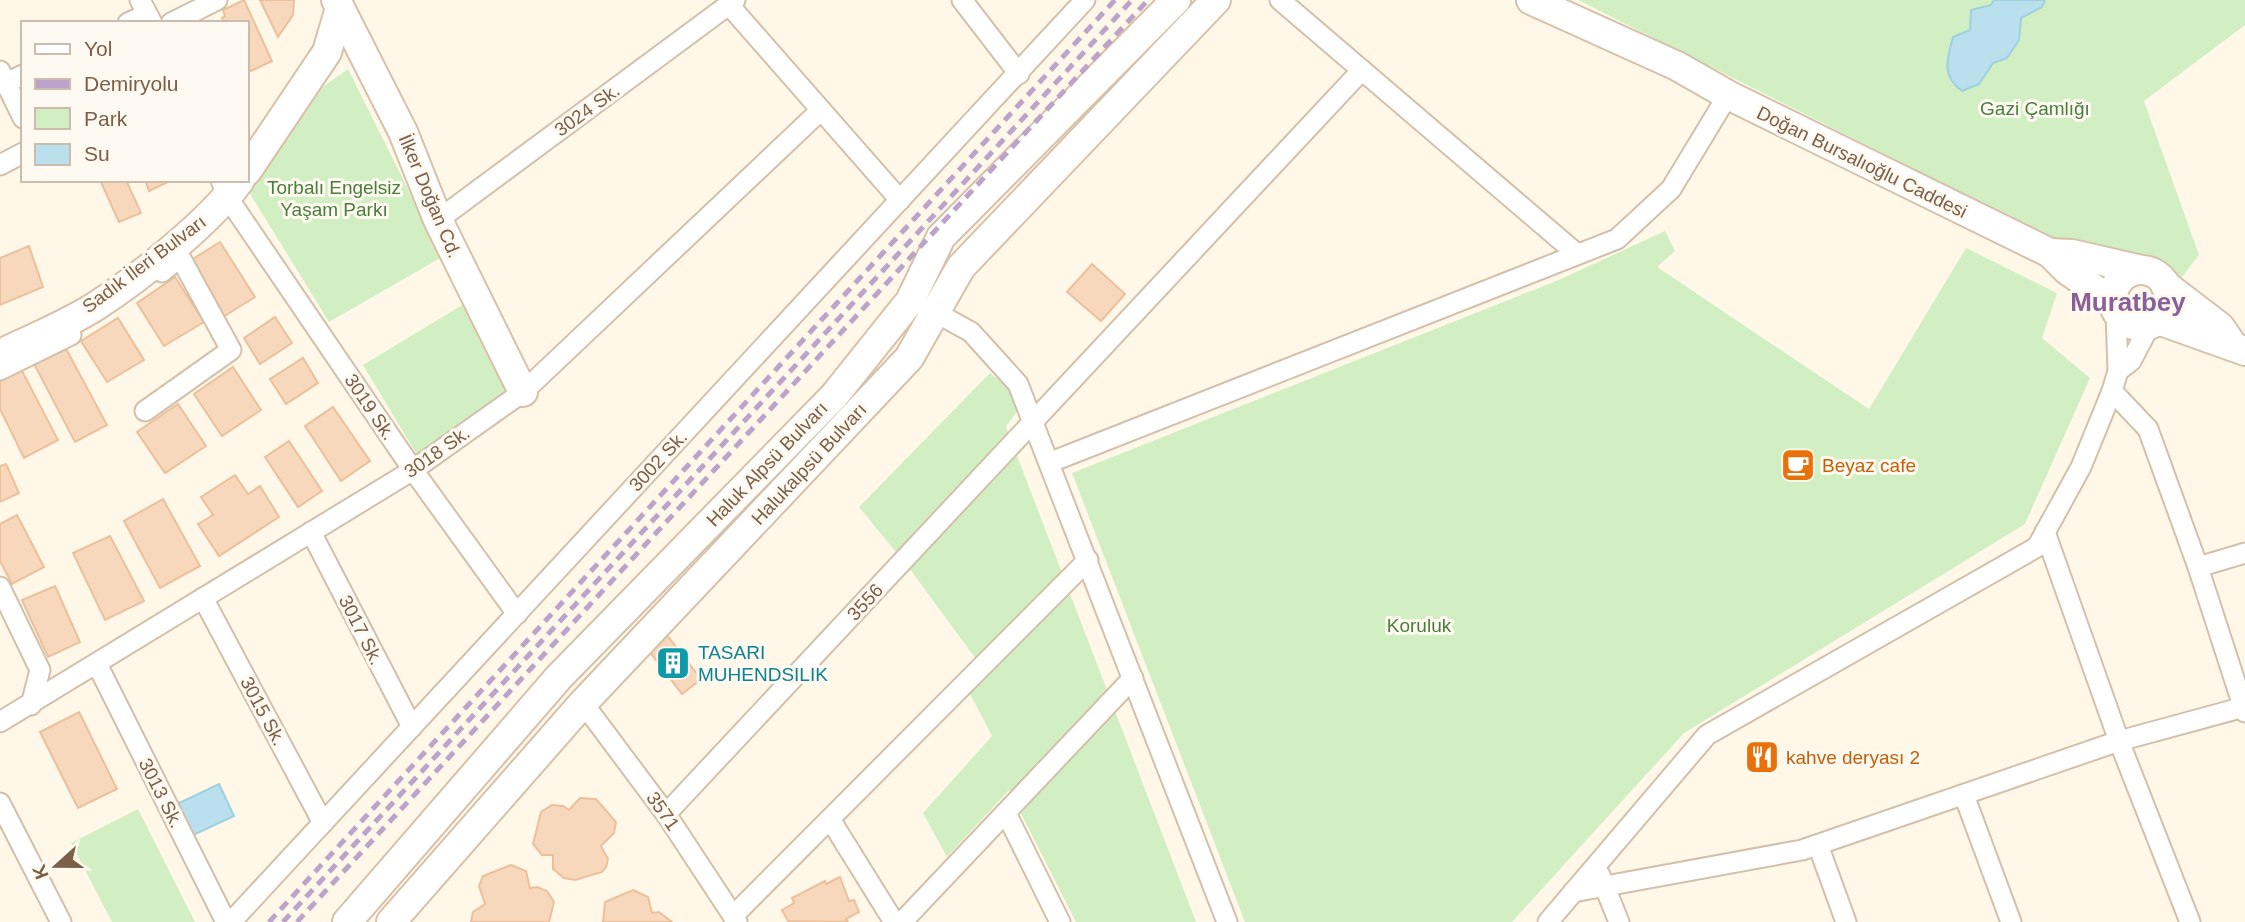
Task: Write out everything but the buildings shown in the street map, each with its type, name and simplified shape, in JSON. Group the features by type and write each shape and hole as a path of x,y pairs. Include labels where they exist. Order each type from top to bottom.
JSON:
{"main road":[{"name":"Haluk Alpsü Bulvarı","path":"347,922 559,677 923,306 942,237 1176,0"},
{"name":"Halukalpsü Bulvarı","path":"391,922 583,703 909,358 923,306 1216,0"},
{"path":"1531,0 1677,66"},
{"path":"1563,0 1623,30 1677,66"},
{"path":"248,170 327,52 343,3"},
{"name":"İlker Doğan Cd.","path":"343,3 403,132 438,220 523,392"},
{"name":"Doğan Bursalıoğlu Caddesi","path":"1677,66 1728,95 2050,253 2067,270 2115,307"},
{"name":"Sadık İleri Bulvarı","path":"0,354 95,307 188,235 230,186"},
{"name":"Doğan Bursalıoğlu Caddesi","path":"2050,253 2072,254 2141,270"},
{"path":"2141,270 2151,272 2220,327 2238,347 2154,322 2131,324 2115,307 2114,292 2123,276 2141,270"},
{"path":"2154,322 2168,304 2165,285"}],"street":[{"path":"175,21 217,0"},
{"path":"962,0 1019,74"},
{"name":"3002 Sk.","path":"228,922 323,823 1086,0"},
{"path":"1280,0 1577,254"},
{"path":"732,3 820,111 900,200"},
{"name":"3024 Sk.","path":"438,220 732,3"},
{"name":"3556","path":"666,814 1362,70"},
{"path":"10,76 21,111"},
{"path":"1051,462 1617,239 1671,189 1728,95"},
{"name":"3018 Sk.","path":"0,722 413,470 523,392 820,111"},
{"path":"0,165 21,154"},
{"name":"3019 Sk.","path":"230,186 413,470 517,614"},
{"path":"0,370 59,342 121,305 180,257 231,350 145,411"},
{"path":"923,306 971,332 1018,384 1051,462 1227,922"},
{"path":"1548,922 1707,735 2037,547 2081,467 2112,391 2118,371 2115,307"},
{"path":"2118,371 2130,361 2154,322"},
{"path":"1573,892 1802,850 2119,741 2244,710 2198,567 2148,429 2112,391"},
{"name":"3017 Sk.","path":"310,532 412,727"},
{"path":"2045,532 2119,741 2190,922"},
{"path":"2198,567 2245,553"},
{"path":"735,919 830,819 1088,560"},
{"path":"0,587 40,670 31,705"},
{"name":"3015 Sk.","path":"203,598 323,823"},
{"name":"3013 Sk.","path":"97,664 228,922"},
{"path":"902,922 1133,678"},
{"name":"3571","path":"583,703 666,814 735,919"},
{"path":"1964,794 2011,922"},
{"path":"0,803 61,922"},
{"path":"1006,813 1060,922"},
{"path":"830,819 894,922"},
{"path":"1818,845 1846,922"},
{"path":"1595,866 1606,886 1619,922"}],"green space":[{"name":"Gazi Çamlığı","path":"1578,0 2245,0 2245,25 2144,101 2199,255 2167,296"},
{"name":"Torbalı Engelsiz Yaşam Parkı","path":"348,69 442,257 329,322 249,192 324,86"},
{"name":"Koruluk","path":"1665,231 1675,251 1657,267 1869,409 1966,248 2057,293 2042,338 2090,378 2025,524 1684,733 1512,922 1245,922 1072,473 1561,279"},
{"path":"464,304 511,395 417,455 363,365"},
{"path":"990,373 1017,395 1018,410 1006,427 1196,922 1076,922 1009,790 947,857 923,813 992,736 969,692 987,674 912,572 859,507"},
{"path":"138,809 195,922 112,922 71,843"}],"water":[{"path":"1994,0 2045,0 2042,7 2021,18 2019,40 2007,58 1993,63 1979,84 1962,91 1951,79 1947,67 1953,37 1970,30 1971,10 1991,5"},
{"path":"219,784 234,816 189,837 175,805"}],"railway":[{"path":"269,922 1115,0"},
{"path":"283,922 1132,0"},
{"path":"297,922 1148,0"}],"place":[{"name":"Beyaz cafe","path":"1798,465"},
{"name":"TASARI MUHENDSILIK","path":"673,663"},
{"name":"kahve deryası 2","path":"1762,757"}],"district":[{"name":"Muratbey","path":"2128,302"}]}
